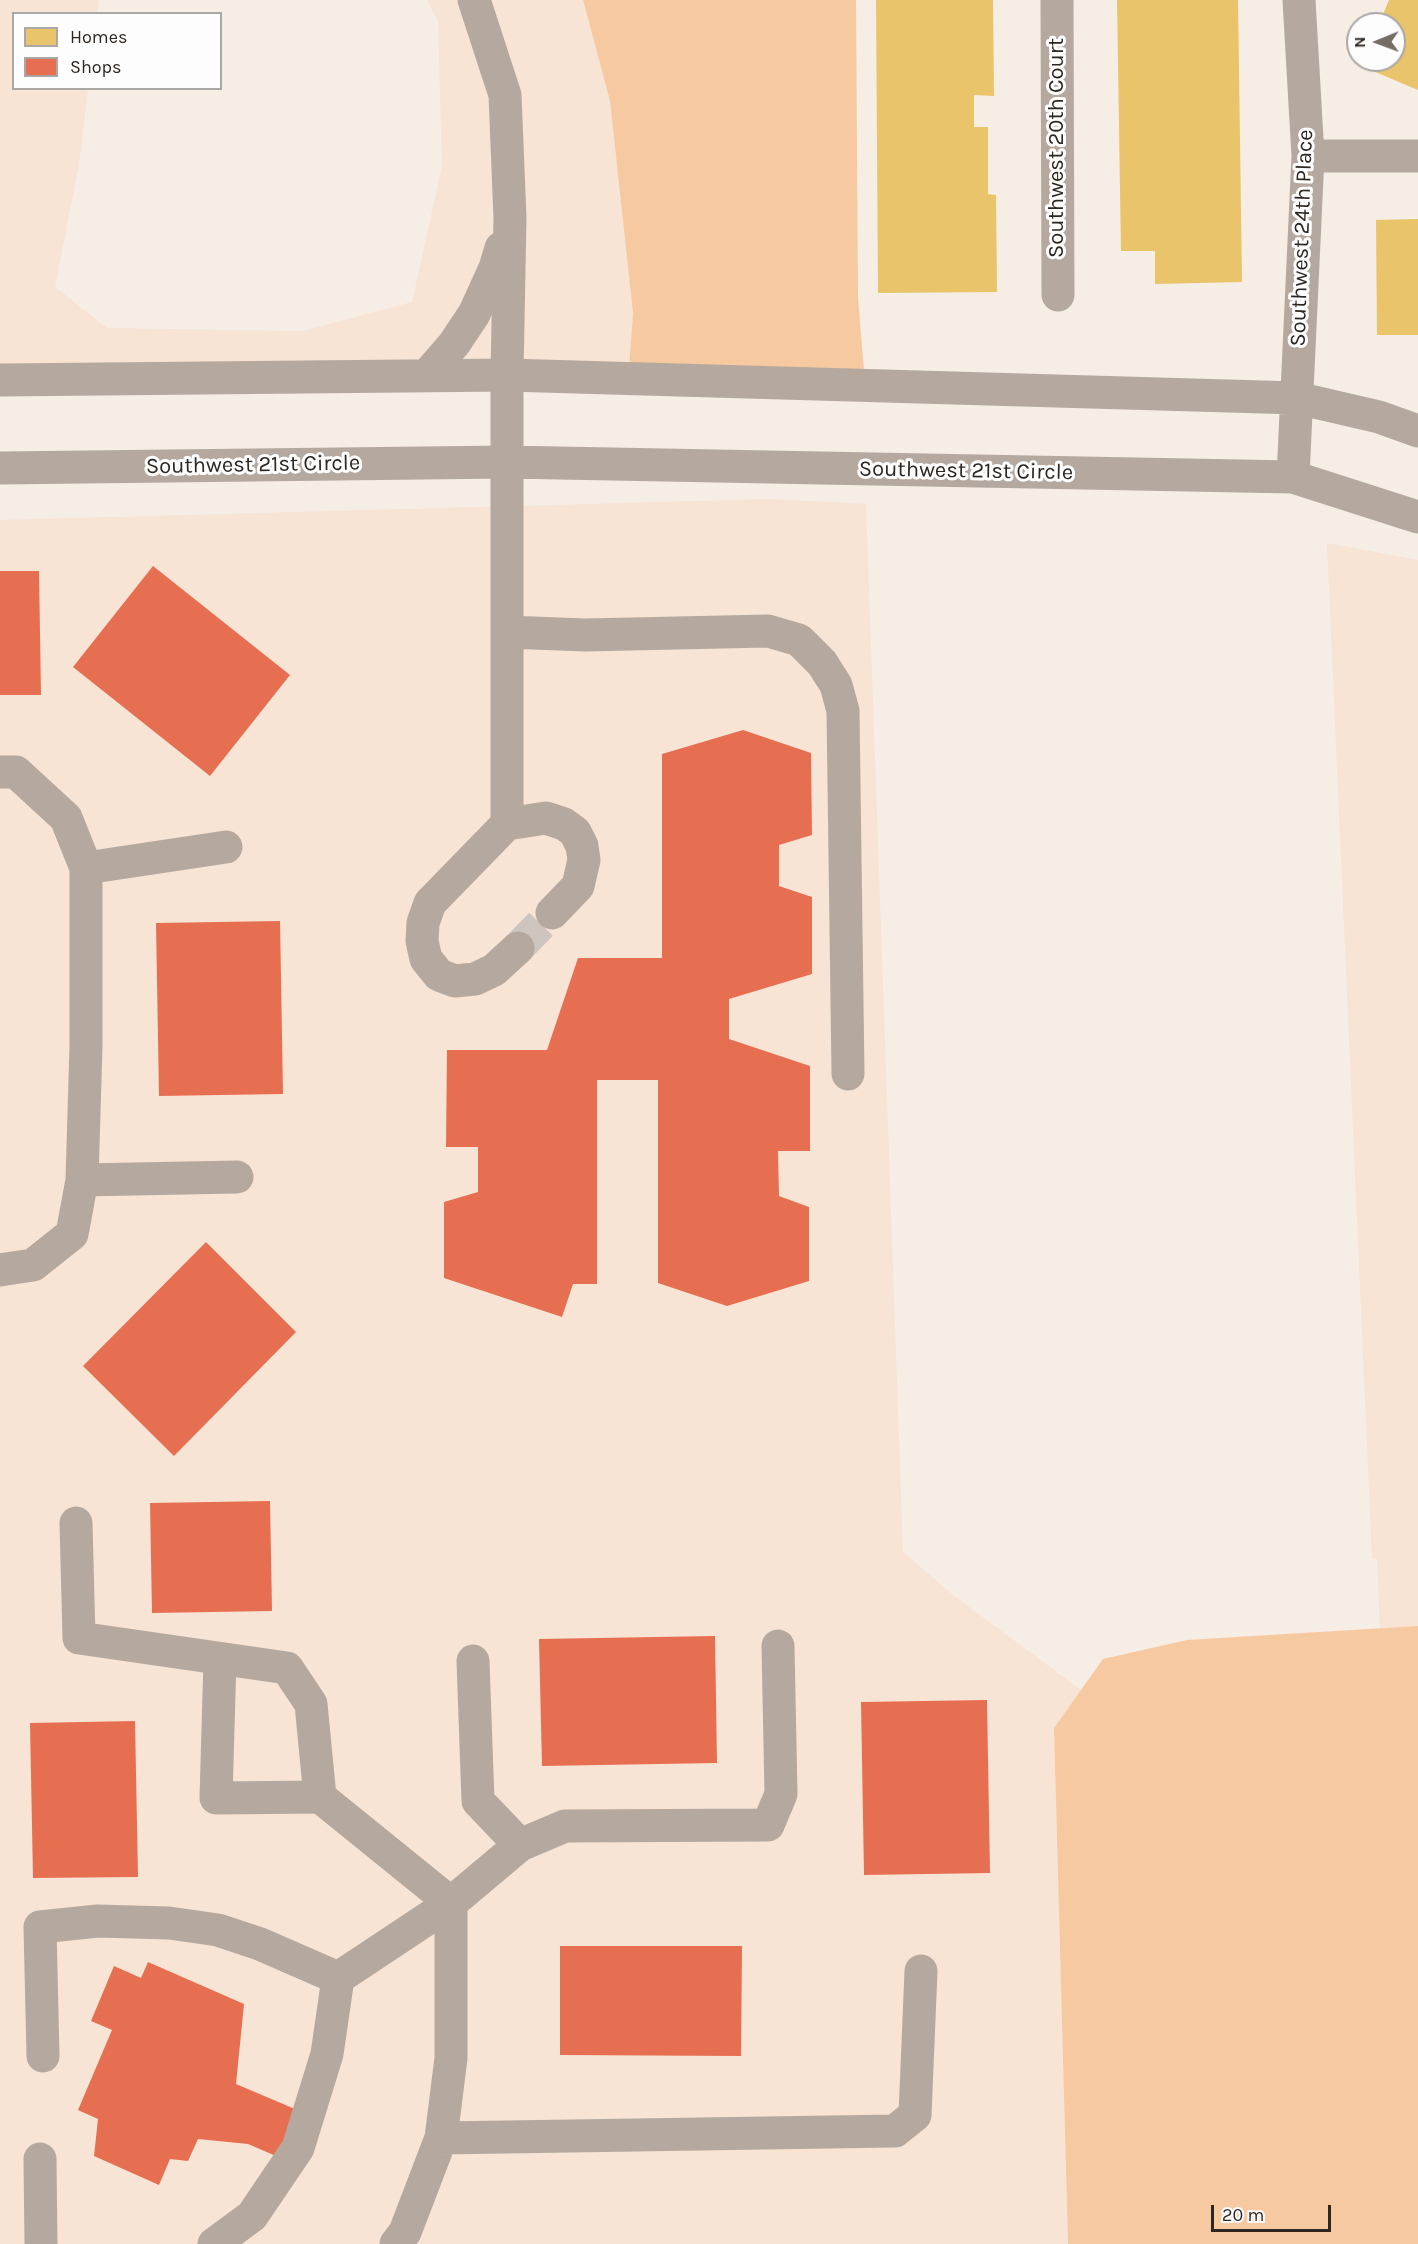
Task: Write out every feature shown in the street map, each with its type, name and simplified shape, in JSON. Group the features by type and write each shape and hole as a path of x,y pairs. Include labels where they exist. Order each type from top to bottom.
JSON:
{"street":[{"path":"474,0 505,95 510,218 507,375 507,824"},
{"name":"Southwest 20th Court","path":"1057,0 1058,295"},
{"name":"Southwest 24th Place","path":"1293,477 1308,156 1299,0"},
{"path":"1308,156 1418,156"},
{"path":"427,375 454,344 474,314 495,268 510,218"},
{"path":"0,380 507,375 1297,398 1379,417 1418,431"},
{"name":"Southwest 21st Circle","path":"0,468 507,462 1293,477 1418,517"},
{"path":"507,632 585,635 768,631 799,640 822,663 836,685 843,711 848,1074"},
{"path":"0,772 16,772 66,818 86,868 86,1046 82,1180 72,1234 33,1265 0,1270"},
{"path":"518,948 475,979 455,981 439,975 426,959 422,941 423,923 430,903 507,824 546,818 564,824 575,832 582,846 584,860 578,886 552,914"},
{"path":"86,868 226,847"},
{"path":"82,1180 237,1176"},
{"path":"76,1523 79,1638 287,1668 311,1704 320,1797"},
{"path":"214,2244 252,2216 298,2148 327,2054 338,1978 451,1903 520,1845 565,1826 768,1825 781,1794 778,1646"},
{"path":"220,1659 216,1798 320,1797 451,1903"},
{"path":"472,1661 478,1801 520,1845"},
{"path":"396,2244 405,2232 441,2138 452,2058 451,1903"},
{"path":"43,2056 40,1927 98,1921 169,1923 218,1930 260,1944 338,1978"},
{"path":"441,2138 895,2131 915,2115 921,1971"},
{"path":"40,2159 42,2244"}],"shaded area":[{"path":"0,0 99,0 97,12 12,12 12,90 88,90 79,165 55,287 107,328 303,331 412,302 442,166 438,21 427,0 583,0 610,101 633,313 629,369 0,366"},
{"path":"583,0 856,0 858,298 864,370 629,369 633,313 610,101"},
{"path":"772,499 866,504 903,1552 953,1595 1081,1690 1054,1728 1068,2244 0,2244 0,520"},
{"path":"1327,543 1418,560 1418,1626 1380,1628 1377,1559 1372,1558"},
{"path":"1418,1626 1418,2244 1068,2244 1054,1728 1103,1659 1187,1640"}],"building: Homes":[{"path":"876,0 993,0 994,96 974,95 974,127 988,127 988,194 996,195 997,292 878,293"},
{"path":"1117,0 1238,0 1242,282 1155,284 1155,251 1121,251"},
{"path":"1389,0 1418,0 1418,90 1375,72 1406,72 1406,12 1384,12"},
{"path":"1418,219 1418,335 1377,335 1376,220"}],"building: Shops":[{"path":"153,566 290,675 210,776 73,667"},
{"path":"0,571 39,571 41,695 0,695"},
{"path":"743,730 811,753 812,835 779,845 779,886 812,897 812,974 729,999 729,1039 810,1066 810,1151 778,1151 779,1196 809,1207 809,1281 727,1306 658,1283 658,1080 597,1080 597,1284 573,1284 562,1317 444,1278 444,1202 478,1192 478,1147 446,1147 447,1050 547,1050 578,958 662,958 662,754"},
{"path":"280,921 283,1094 159,1096 156,923"},
{"path":"206,1242 296,1332 174,1456 83,1366"},
{"path":"270,1501 272,1611 152,1613 150,1503"},
{"path":"715,1636 717,1763 542,1766 539,1639"},
{"path":"987,1700 990,1873 864,1875 861,1702"},
{"path":"135,1721 138,1877 33,1878 30,1723"},
{"path":"560,1946 742,1946 741,2056 560,2055"},
{"path":"148,1962 244,2004 236,2084 302,2112 276,2156 248,2144 198,2139 188,2161 170,2159 159,2185 94,2156 98,2119 78,2110 112,2030 91,2021 114,1966 141,1978"}],"tunnel":[{"path":"518,948 552,913"}]}
